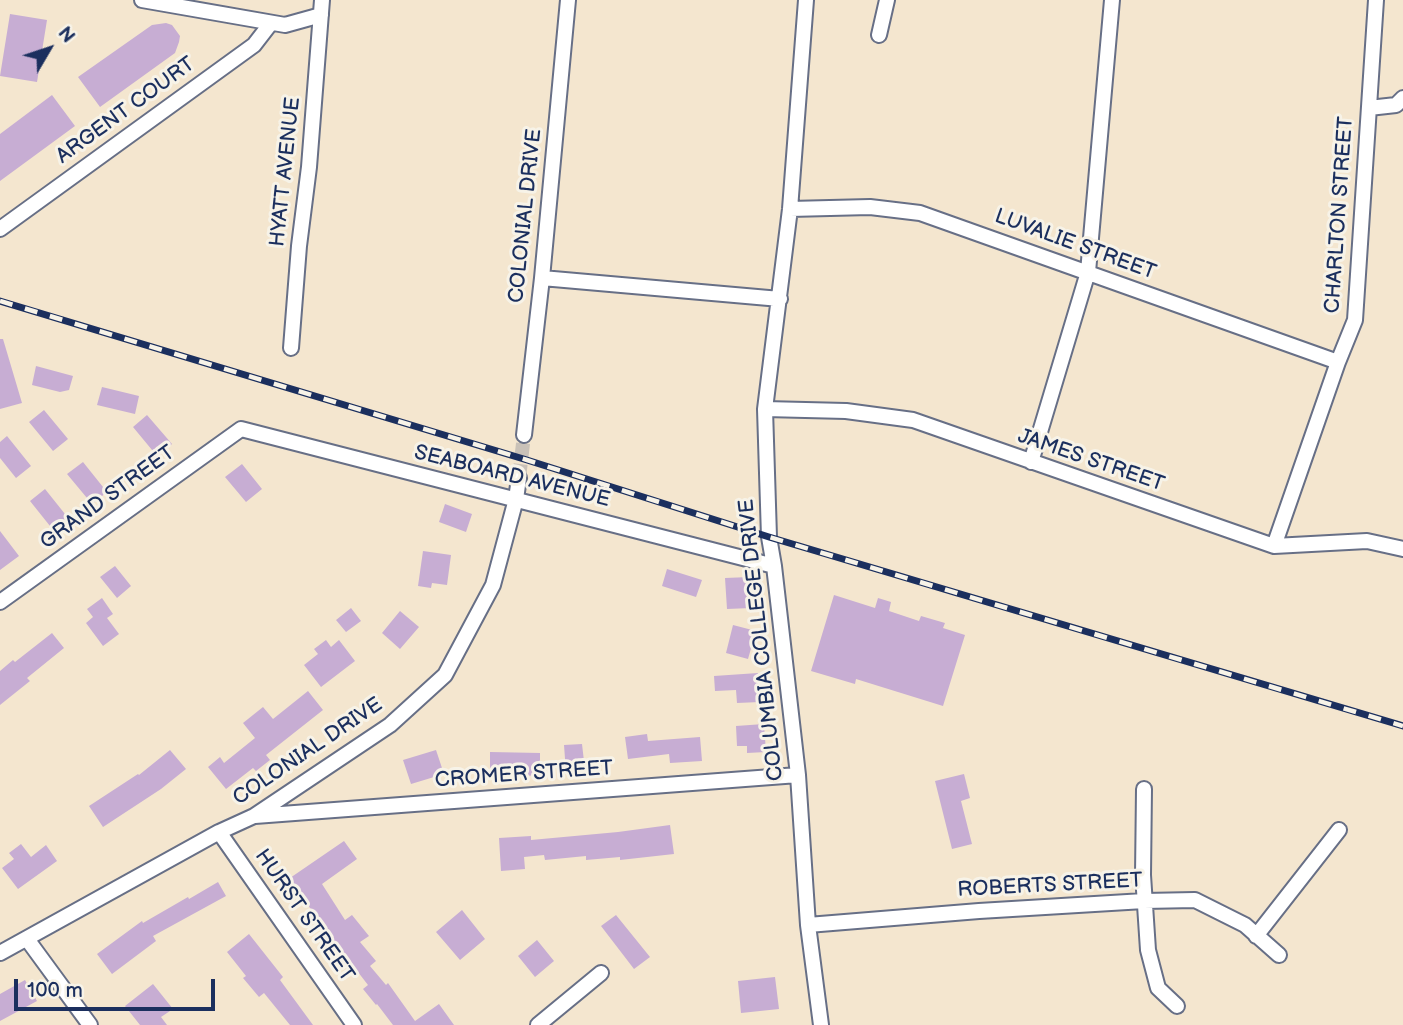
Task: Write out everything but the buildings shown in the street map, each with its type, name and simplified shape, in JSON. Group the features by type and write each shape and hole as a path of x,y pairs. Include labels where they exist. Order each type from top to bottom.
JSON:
{"street":[{"path":"142,0 285,25 322,7"},
{"name":"COLONIAL DRIVE","path":"524,435 568,0"},
{"name":"COLUMBIA COLLEGE DRIVE","path":"806,0 790,209 765,409 769,537 798,775 808,925 821,1025"},
{"path":"878,35 887,0"},
{"path":"1031,462 1088,272 1112,0"},
{"name":"CHARLTON STREET","path":"1274,546 1355,320 1376,0"},
{"name":"HYATT AVENUE","path":"291,348 322,7"},
{"name":"ARGENT COURT","path":"0,229 254,45 271,23"},
{"path":"1369,108 1396,106 1403,98"},
{"name":"LUVALIE STREET","path":"790,209 870,208 920,213 1338,362"},
{"path":"541,278 780,299"},
{"name":"JAMES STREET","path":"765,409 846,411 912,420 1274,546 1367,541 1403,549"},
{"name":"SEABOARD AVENUE","path":"241,429 774,566"},
{"name":"GRAND STREET","path":"0,602 241,429"},
{"name":"COLONIAL DRIVE","path":"0,953 219,832 254,816 390,725 444,675 493,585 519,478"},
{"name":"CROMER STREET","path":"254,816 798,775"},
{"path":"1144,789 1144,901 1148,950 1158,988 1177,1006"},
{"path":"1256,936 1339,830"},
{"name":"HURST STREET","path":"219,832 354,1025"},
{"name":"ROBERTS STREET","path":"808,925 979,911 1195,900 1245,925 1279,955"},
{"path":"27,939 90,1025"},
{"path":"538,1025 601,973"}],"tunnel":[{"path":"519,478 524,435"}],"railway":[{"path":"0,301 527,460 769,537 1403,726"}]}
